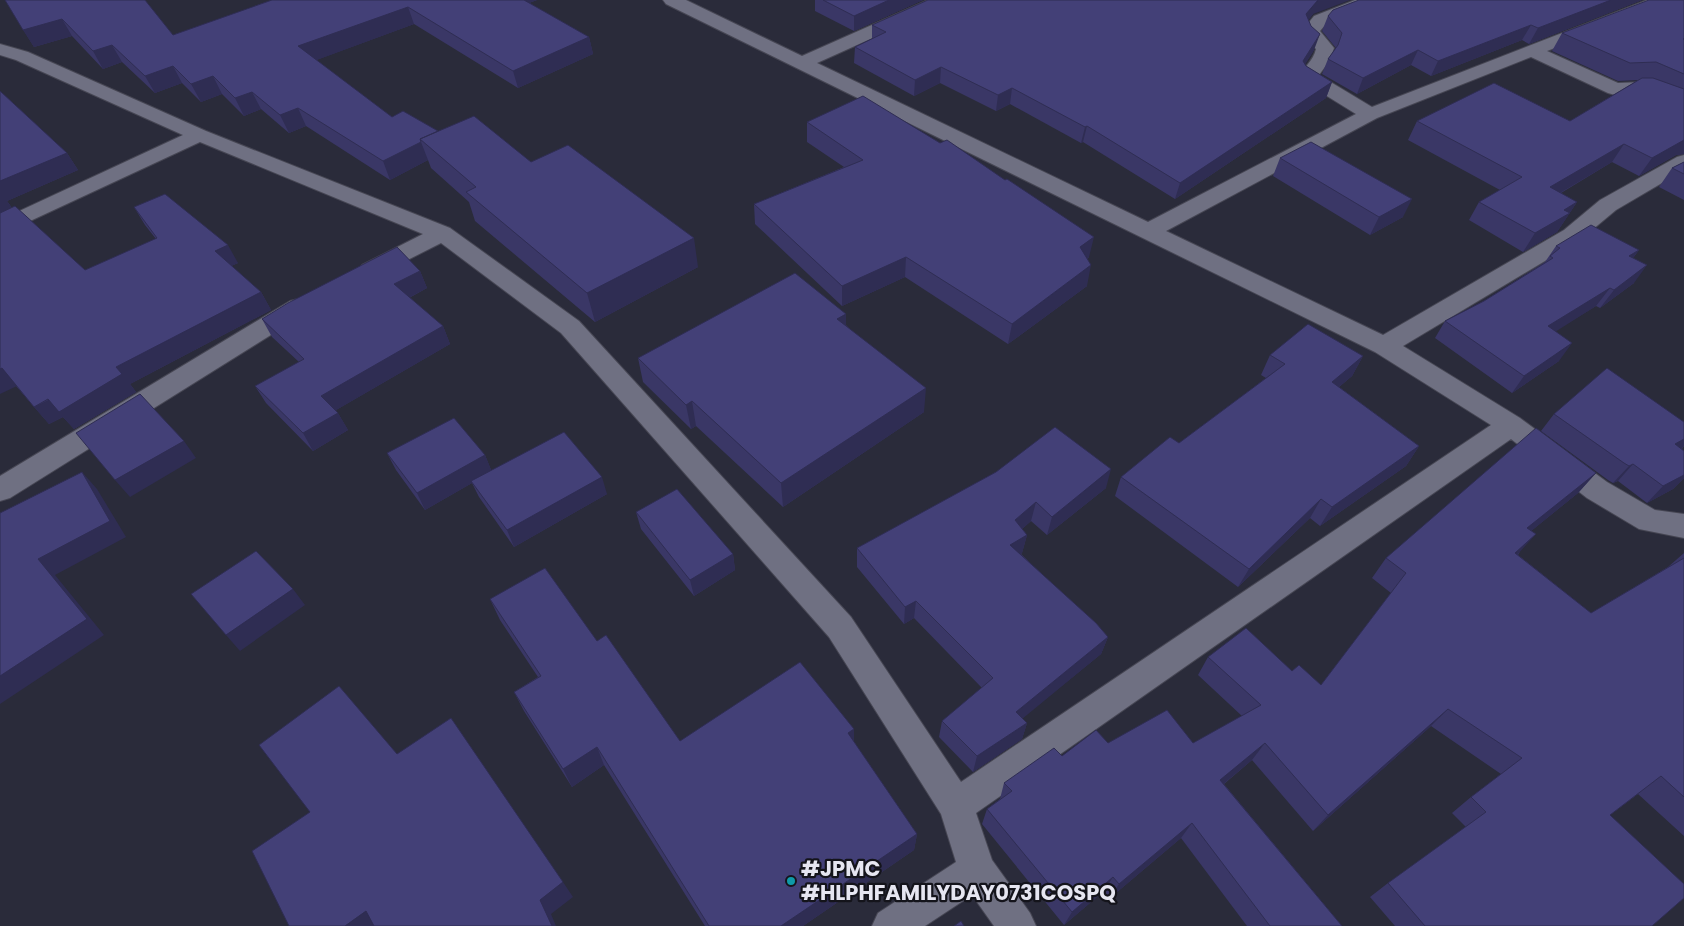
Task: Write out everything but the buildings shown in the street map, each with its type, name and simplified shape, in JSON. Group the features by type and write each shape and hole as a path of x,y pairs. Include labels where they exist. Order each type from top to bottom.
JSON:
{"street":[{"path":"672,0 1384,346 1511,425 1597,490 1649,521 1684,526"},
{"path":"802,64 942,0"},
{"path":"1370,0 1320,20 1314,26 1311,31 1313,37 1324,48 1324,57 1308,76 1370,114"},
{"path":"1149,231 1370,114 1662,0"},
{"path":"1530,50 1615,89 1644,88 1684,106"},
{"path":"7,56 442,233 570,326 840,627 956,806 977,870 1016,926"},
{"path":"0,228 199,135"},
{"path":"1384,346 1572,235 1608,205 1684,161"},
{"path":"348,282 442,233"},
{"path":"0,490 288,313 322,295"},
{"path":"956,806 1511,425"},
{"path":"891,926 977,870"}],"place":[{"name":"#JPMC #HLPHFAMILYDAY0731COSPQ","path":"791,881"}]}
